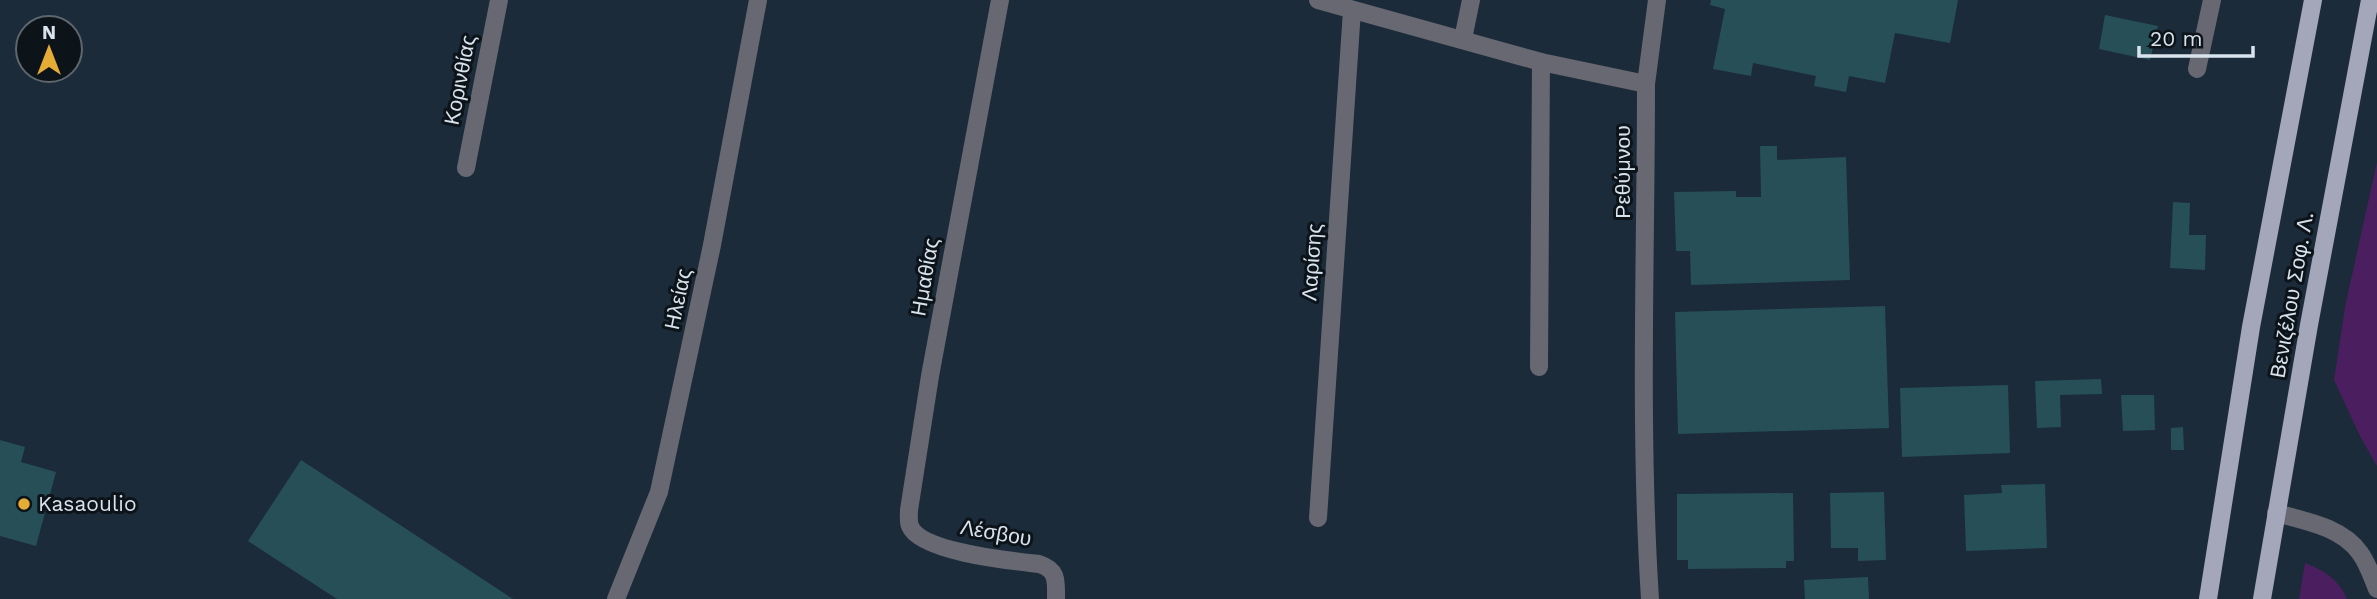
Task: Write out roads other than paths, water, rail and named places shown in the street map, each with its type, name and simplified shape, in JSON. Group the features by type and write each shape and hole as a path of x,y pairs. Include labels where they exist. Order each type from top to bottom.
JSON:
{"main road":[{"name":"Βενιζέλου Σοφ. Λ.","path":"2208,599 2251,327 2313,0"},
{"name":"Βενιζέλου Σοφ. Λ.","path":"2262,599 2320,265 2370,0"},
{"path":"2354,89 2377,34"}],"street":[{"name":"Κορινθίας","path":"466,168 499,0"},
{"name":"Ηλείας","path":"616,599 662,480 709,259 758,0"},
{"name":"Ημαθίας","path":"941,546 915,533 910,527 909,514 930,376 1000,0"},
{"path":"1318,0 1541,62 1646,84"},
{"path":"1463,39 1471,0"},
{"name":"Ρεθύμνου","path":"1650,599 1646,542 1644,381 1646,84 1657,0"},
{"path":"2197,69 2212,0"},
{"name":"Λαρίσης","path":"1318,518 1352,10"},
{"path":"1539,367 1541,62"},
{"path":"2276,513 2317,524 2349,541 2360,553 2377,589"},
{"name":"Λέσβου","path":"941,546 1050,568 1056,577 1056,599"}],"place":[{"name":"Kasaoulio","path":"24,504"}]}
